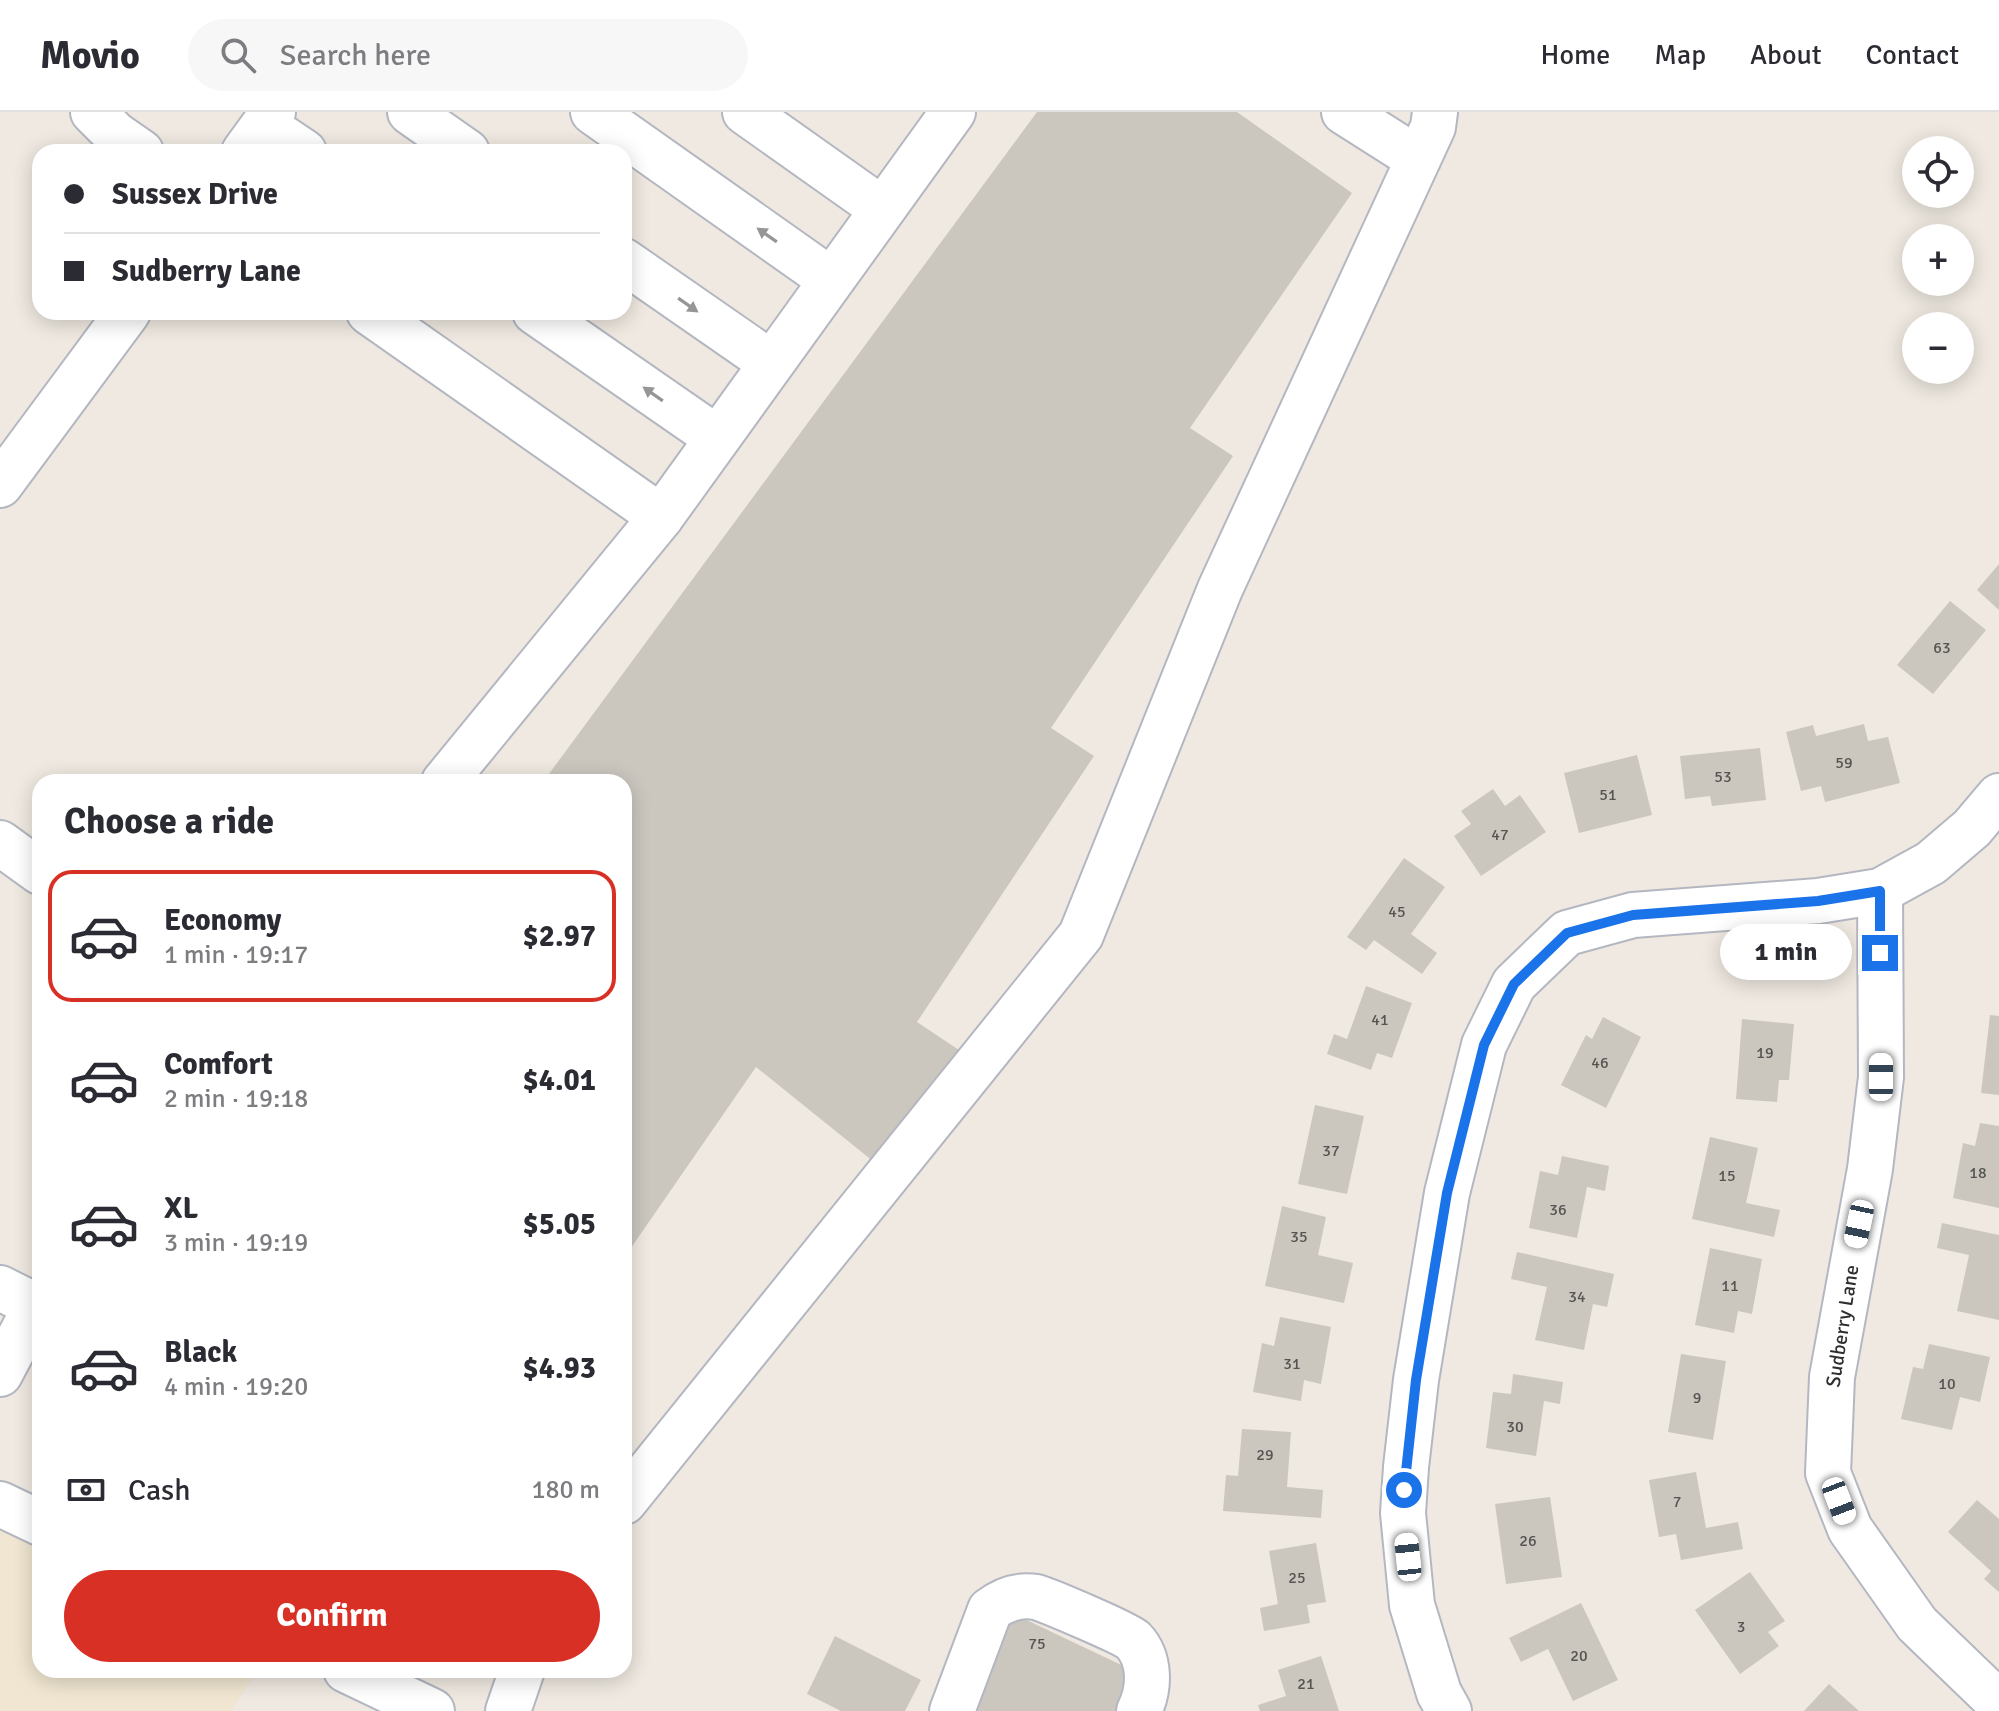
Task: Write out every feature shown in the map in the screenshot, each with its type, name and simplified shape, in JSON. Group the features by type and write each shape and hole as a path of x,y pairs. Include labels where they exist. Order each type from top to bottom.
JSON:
{"street":[{"path":"93,112 129,144"},
{"path":"410,112 456,144"},
{"path":"593,112 831,280"},
{"path":"745,112 882,209"},
{"path":"1344,112 1418,159"},
{"path":"632,1492 1081,935 1220,589 1433,127 1435,112"},
{"path":"451,774 661,517 882,209 936,118"},
{"path":"264,123 293,144"},
{"path":"632,267 771,363"},
{"path":"0,485 122,320"},
{"path":"380,320 661,517"},
{"path":"547,320 717,438"},
{"path":"1449,1711 1439,1693 1412,1605 1403,1513 1406,1467 1416,1380 1447,1193 1484,1045 1514,984 1567,933 1633,915 1818,901 1880,891 1931,863 1972,828 1999,796"},
{"path":"0,843 32,866"},
{"name":"Sudberry Lane","path":"1880,891 1881,1077 1870,1169 1832,1377 1828,1473 1850,1529 1917,1624 1999,1703"},
{"path":"0,1374 29,1300"},
{"path":"0,1504 32,1519"},
{"path":"952,1711 990,1610 1003,1599 1035,1597 1133,1639 1147,1662 1147,1680 1139,1711"},
{"path":"363,1678 432,1711"},
{"path":"508,1711 519,1678"}],"shaded area":[{"path":"0,1506 32,1521 32,1678 252,1678 231,1711 0,1711"}],"building":[{"path":"1037,112 1237,112 1352,193 1190,428 1233,456 1051,728 1094,756 917,1022 962,1052 879,1166 756,1067 632,1246 632,774 549,774"},
{"path":"1999,564 1999,610 1977,590"},
{"path":"1950,601 1986,630 1933,694 1897,665"},
{"path":"1864,724 1868,741 1888,737 1900,783 1825,802 1821,786 1801,791 1786,732 1813,725 1816,736"},
{"path":"1760,748 1766,800 1712,806 1710,796 1685,799 1680,756"},
{"path":"1637,755 1652,815 1579,833 1564,773"},
{"path":"1493,789 1505,806 1520,795 1546,832 1481,876 1454,836 1471,824 1461,811"},
{"path":"1404,858 1445,887 1411,934 1437,953 1422,974 1374,940 1366,950 1347,937"},
{"path":"1366,986 1412,1003 1392,1058 1377,1053 1371,1070 1327,1054 1334,1034 1347,1039"},
{"path":"1990,1015 1999,1016 1999,1095 1981,1093"},
{"path":"1603,1017 1641,1037 1606,1108 1561,1085 1586,1035 1592,1039"},
{"path":"1742,1019 1794,1024 1789,1080 1779,1080 1777,1102 1736,1099"},
{"path":"1315,1105 1364,1116 1347,1194 1298,1184"},
{"path":"1980,1123 1999,1126 1999,1208 1953,1198 1963,1143 1975,1146"},
{"path":"1710,1137 1758,1148 1746,1203 1780,1210 1774,1237 1692,1219"},
{"path":"1562,1156 1609,1166 1605,1191 1587,1187 1577,1238 1529,1228 1540,1171 1558,1175"},
{"path":"1282,1206 1326,1217 1318,1255 1353,1263 1344,1303 1265,1286"},
{"path":"1942,1223 1999,1235 1999,1320 1957,1311 1969,1255 1937,1248"},
{"path":"1710,1248 1762,1259 1752,1314 1738,1311 1734,1333 1695,1325"},
{"path":"1517,1252 1614,1274 1607,1307 1593,1304 1584,1350 1535,1340 1547,1287 1511,1279"},
{"path":"1280,1317 1331,1327 1321,1384 1304,1380 1301,1401 1253,1392 1262,1343 1274,1346"},
{"path":"1929,1344 1990,1357 1980,1402 1960,1397 1952,1430 1901,1419 1913,1367 1923,1369"},
{"path":"1681,1354 1726,1361 1713,1440 1668,1432"},
{"path":"1513,1374 1563,1382 1560,1404 1544,1401 1536,1456 1486,1448 1493,1392 1511,1394"},
{"path":"1242,1429 1291,1432 1287,1487 1323,1490 1321,1518 1223,1511 1226,1475 1238,1476"},
{"path":"1696,1472 1706,1528 1738,1522 1743,1549 1681,1560 1676,1534 1659,1537 1649,1480"},
{"path":"1550,1497 1562,1577 1506,1584 1495,1504"},
{"path":"1977,1500 1999,1519 1999,1592 1984,1579 1991,1571 1948,1532"},
{"path":"1316,1543 1326,1602 1307,1605 1310,1623 1264,1631 1260,1608 1278,1604 1269,1551"},
{"path":"1750,1572 1785,1621 1768,1632 1779,1646 1740,1674 1695,1610"},
{"path":"1581,1603 1618,1680 1573,1701 1548,1649 1521,1662 1509,1638"},
{"path":"1014,1614 1134,1671 1115,1711 968,1711"},
{"path":"835,1636 921,1680 905,1711 841,1711 807,1694"},
{"path":"1321,1656 1339,1711 1260,1711 1258,1705 1286,1696 1278,1670"},
{"path":"1829,1684 1859,1711 1804,1711"}],"route":[{"path":"1404,1490 1416,1380 1447,1193 1484,1045 1514,984 1567,933 1633,915 1818,901 1880,891 1880,953"}]}
